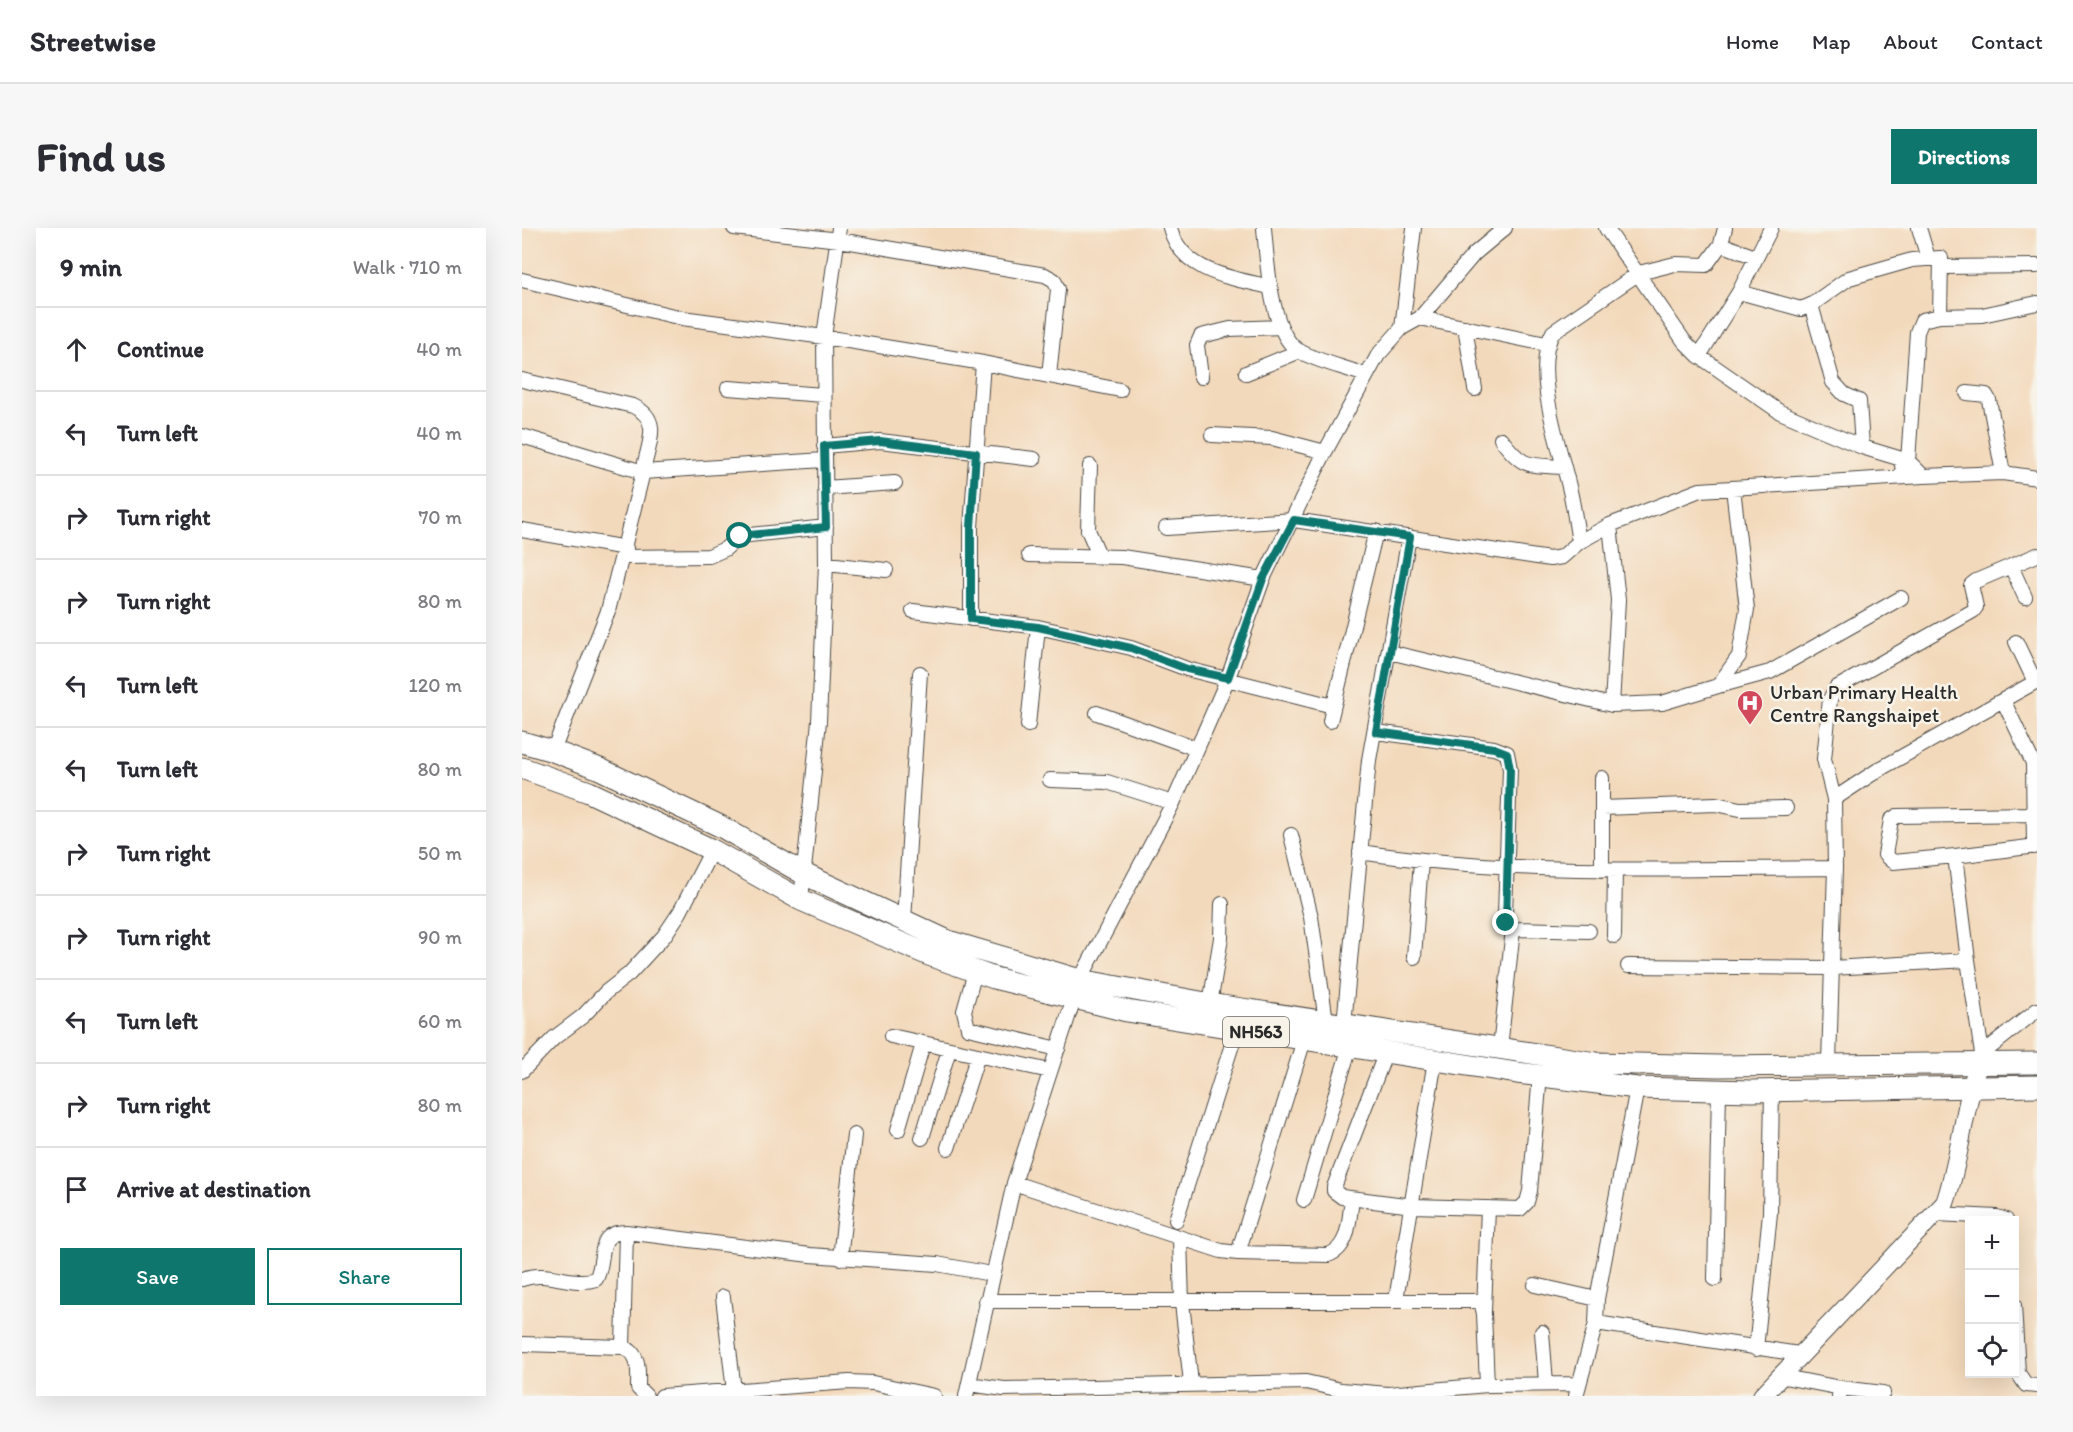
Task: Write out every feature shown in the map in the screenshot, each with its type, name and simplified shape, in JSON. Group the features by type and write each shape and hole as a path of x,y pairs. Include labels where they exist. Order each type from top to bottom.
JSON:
{"highway":[{"name":"NH563","path":"522,742 600,769 720,826 804,874 966,948 1077,988 1127,1011 1435,1060 1637,1088 1719,1091 2037,1086"},
{"name":"NH563","path":"522,768 589,792 712,850 801,900 975,972 1077,988 1210,1004 1596,1063 1774,1066 1980,1058 2037,1063"}],"main road":[{"path":"1762,1396 1799,1354 1946,1203 1952,1185 1971,1086 1980,1058"}],"street":[{"path":"734,228 839,234 1032,271 1054,280 1058,296 1049,376"},
{"path":"1170,228 1184,251 1208,272 1270,287"},
{"path":"1264,228 1270,287 1281,327 1290,343 1300,351 1365,375"},
{"path":"1402,328 1414,228"},
{"path":"1504,228 1460,268 1420,318 1402,328 1365,375 1263,579 1228,678 1173,803 1077,988 1014,1184 992,1274 968,1390 1072,1392 1149,1390 1191,1383 1232,1389 1306,1382 1367,1394 1545,1383 1577,1390 1596,1323 1597,1299 1637,1088"},
{"path":"1606,228 1684,341 1699,356 1780,412 1862,447 1908,460 1923,476"},
{"path":"1579,542 1549,406 1546,344 1553,332 1639,273 1675,264 1706,265 1721,244 1725,228"},
{"path":"1699,356 1739,292 1771,228"},
{"path":"1919,228 1928,258"},
{"path":"801,900 819,721 826,564 824,337 830,278 839,234"},
{"path":"1721,244 1755,257"},
{"path":"1739,292 1789,308 1801,309 1811,306 1849,278 1912,260 1941,258 1940,316"},
{"path":"1941,267 2037,266"},
{"path":"522,280 682,318 824,337 983,363 1120,390"},
{"path":"1888,478 1908,460 1918,325 1927,318 1982,315 2037,303"},
{"path":"1811,306 1833,382 1844,394 1859,401 1862,447"},
{"path":"1420,318 1546,344"},
{"path":"1201,378 1197,345 1201,336 1230,329 1281,327"},
{"path":"1465,327 1475,389"},
{"path":"1245,373 1300,351"},
{"path":"971,619 971,527 983,363"},
{"path":"522,380 633,406 647,414 652,426 625,553 608,611 553,751"},
{"path":"728,388 824,395"},
{"path":"1967,393 1986,395 1989,400 2003,473"},
{"path":"1212,435 1285,440 1325,452"},
{"path":"522,436 643,472 824,460"},
{"path":"1501,439 1515,458 1522,463 1564,467"},
{"path":"824,446 880,441 1034,459"},
{"path":"1090,466 1088,530 1099,555"},
{"path":"1166,528 1294,520 1550,559 1562,557 1579,542 1610,525 1684,495 1733,488 1923,476 2003,473 2037,478"},
{"path":"825,488 895,483"},
{"path":"1718,686 1739,656 1747,609 1733,488"},
{"path":"1610,525 1618,600 1612,705"},
{"path":"522,530 625,553 709,556 725,549 740,536 826,527"},
{"path":"1330,721 1376,531"},
{"path":"1335,1023 1360,852 1369,760 1376,732 1410,537"},
{"path":"1029,555 1099,555 1263,579"},
{"path":"1829,1063 1835,868 1834,799 1824,759 1830,699 1836,688 1973,611 1976,607 1971,585 2037,555"},
{"path":"826,564 886,570"},
{"path":"2011,566 2025,597"},
{"path":"1389,652 1612,705 1662,703 1770,672 1901,598"},
{"path":"913,611 1038,627 1131,648 1187,669 1334,705"},
{"path":"1028,724 1038,627"},
{"path":"1834,799 1878,770 2036,681 2016,642"},
{"path":"904,920 920,673"},
{"path":"2003,700 2033,763 2036,814 2036,847 1893,862 1885,855 1891,820 1897,816 2036,814"},
{"path":"1097,713 1197,749"},
{"path":"1376,732 1494,748 1507,753 1510,769 1504,914 1506,923 1513,929 1589,931"},
{"path":"1602,778 1602,808 1614,936"},
{"path":"1050,780 1107,782 1173,803"},
{"path":"1602,808 1716,804 1740,809 1786,808"},
{"path":"1291,835 1335,1023"},
{"path":"522,1071 554,1038 583,1016 606,992 629,974 664,936 680,912 712,850"},
{"path":"1360,852 1421,861 1608,870 1835,868"},
{"path":"1955,856 1980,1058"},
{"path":"1414,957 1421,861"},
{"path":"1210,1004 1220,945 1222,904"},
{"path":"1500,1048 1513,929"},
{"path":"1628,966 1832,968 1968,960"},
{"path":"975,972 964,1011 968,1028 1058,1049"},
{"path":"1980,1058 2037,1010"},
{"path":"1176,1220 1237,1029"},
{"path":"891,1036 1050,1071"},
{"path":"1238,1253 1304,1040"},
{"path":"898,1130 923,1044"},
{"path":"1304,1200 1350,1046"},
{"path":"922,1138 949,1050"},
{"path":"1386,1052 1335,1187 1337,1195 1352,1199 1413,1206 1520,1209 1527,1202 1540,1075"},
{"path":"948,1148 978,1055"},
{"path":"1396,1300 1435,1060"},
{"path":"1756,1348 1770,1213 1773,1090"},
{"path":"1715,1280 1719,1091"},
{"path":"840,1258 854,1135"},
{"path":"1014,1184 1221,1251 1238,1253 1328,1255 1336,1252 1344,1242 1352,1199"},
{"path":"1487,1385 1484,1314 1488,1208"},
{"path":"1936,1215 1966,1216"},
{"path":"522,1279 541,1275 587,1282 596,1279 600,1271 604,1242 615,1232 840,1258 937,1264 992,1274"},
{"path":"623,1347 626,1232"},
{"path":"1180,1238 1182,1303 1191,1383"},
{"path":"1535,1285 1597,1299"},
{"path":"723,1297 734,1391"},
{"path":"986,1301 1182,1303 1478,1301 1482,1305 1484,1314"},
{"path":"1596,1323 1799,1354"},
{"path":"2015,1324 2019,1373 2026,1385 2037,1386"},
{"path":"1542,1332 1545,1383"},
{"path":"522,1344 623,1347 634,1354 639,1388 646,1396"},
{"path":"1779,1376 1840,1392 1883,1393"},
{"path":"1306,1382 1307,1396"},
{"path":"662,1396 873,1383 934,1396"}],"place":[{"name":"Urban Primary Health Centre Rangshaipet","path":"1750,726"}],"route":[{"path":"740,536 826,527 824,446 880,441 976,453 971,527 971,619 1038,627 1131,648 1187,669 1228,678 1263,579 1294,520 1410,537 1376,732 1494,748 1507,753 1510,769 1504,914 1506,923"}]}
